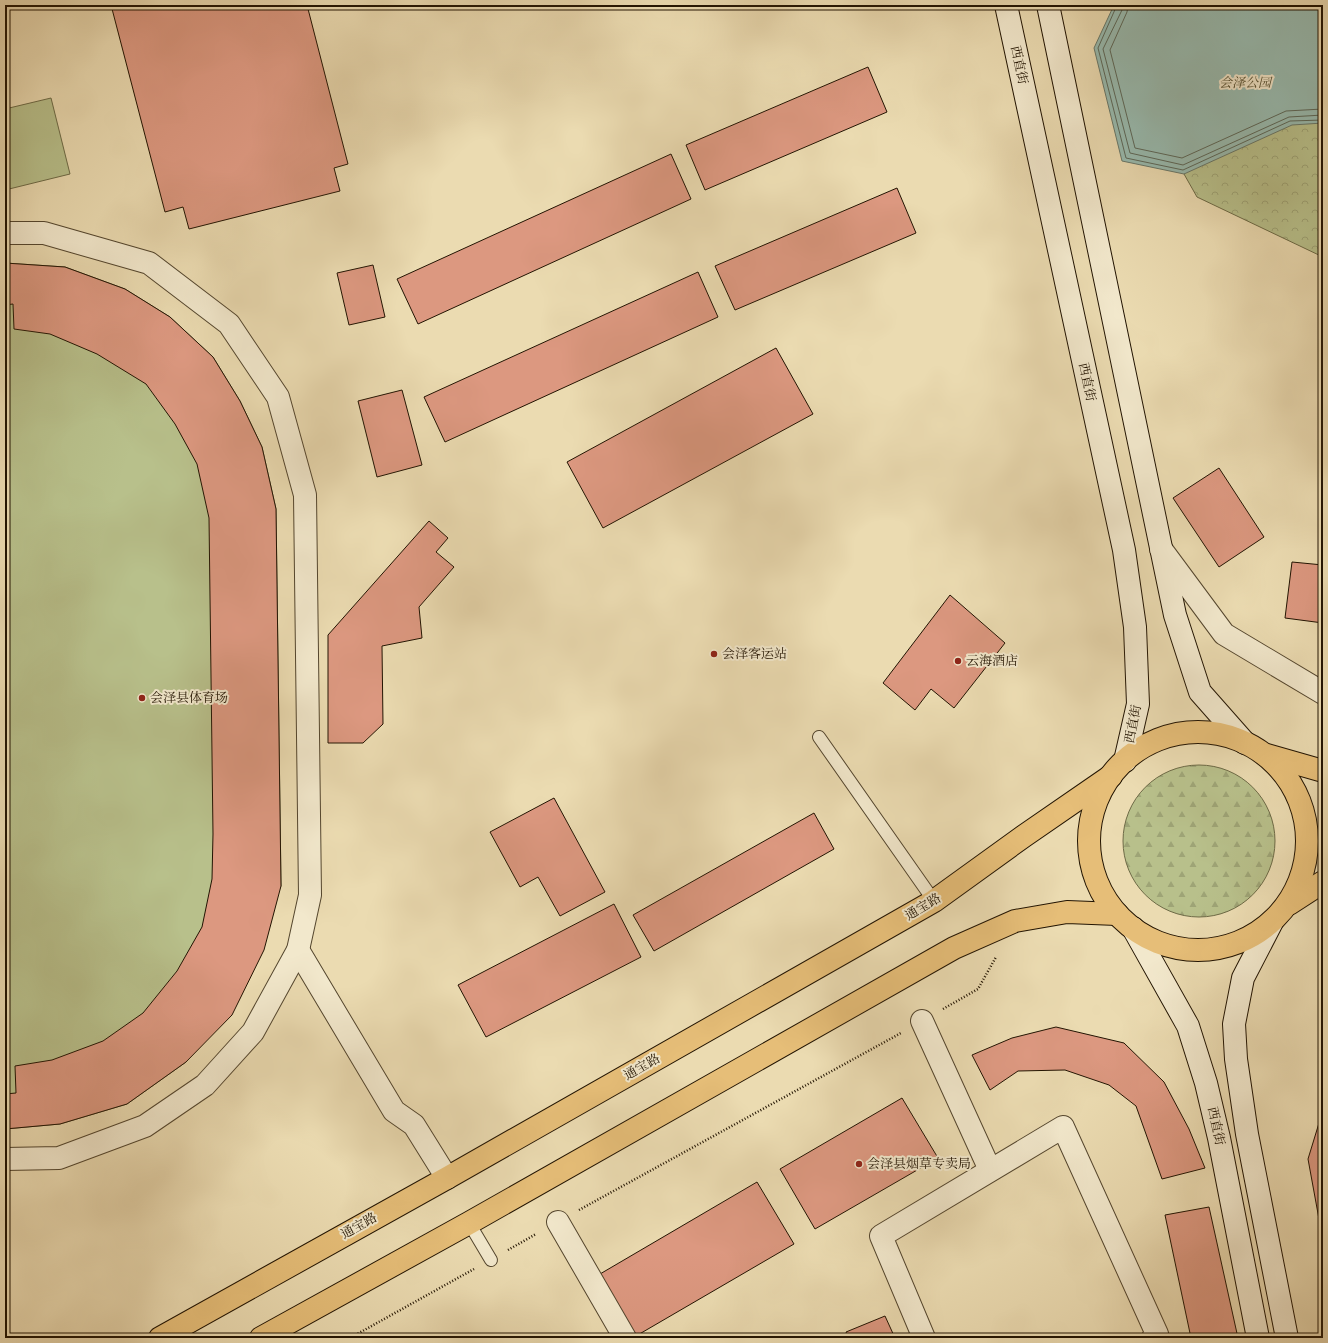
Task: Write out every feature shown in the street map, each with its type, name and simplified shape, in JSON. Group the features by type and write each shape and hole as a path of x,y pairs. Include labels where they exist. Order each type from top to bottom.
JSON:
{"main road":[{"name":"通宝路","path":"160,1338 446,1178 934,901 1118,768 1142,748 1162,739 1182,734 1204,733 1225,736 1245,743 1264,754"},
{"path":"1264,754 1323,771"},
{"path":"1264,754 1279,768 1292,785 1301,804 1307,825 1307,846 1304,868 1297,888 1279,914"},
{"path":"1118,768 1100,794 1092,814 1089,836 1091,857 1096,878 1105,897 1118,914 1133,928 1152,939 1172,946 1193,950 1214,948 1235,943 1254,934 1323,882"},
{"path":"261,1338 469,1223 954,948 1015,921 1067,912 1118,914"}],"street":[{"name":"西直街","path":"1006,5 1124,550 1135,627 1138,704 1118,768"},
{"path":"1048,5 1175,615 1200,692 1245,743"},
{"path":"5,233 44,233 149,263 229,324 278,397 305,495 310,895 298,950 254,1032 205,1085 145,1126 58,1158 5,1159"},
{"path":"1161,549 1224,634 1323,693"},
{"path":"1279,914 1243,978 1234,1024 1236,1059 1247,1134 1287,1338"},
{"name":"西直街","path":"1133,928 1188,1026 1206,1083 1219,1138 1258,1338"},
{"path":"298,950 394,1111 414,1125 446,1178"},
{"path":"922,1021 990,1170"},
{"path":"924,1338 881,1236 1063,1126 1158,1334 1153,1338"},
{"path":"558,1222 625,1338"}],"lane":[{"path":"819,737 934,901"},
{"path":"469,1223 491,1260"}],"path":[{"path":"350,1338 978,989 997,955"}],"green space":[{"path":"1323,5 1323,257 1197,197 1184,174"},
{"path":"51,98 70,174 5,190 5,109"},
{"name":"会泽县体育场","path":"5,263 65,267 125,289 170,317 213,357 240,401 262,447 276,509 281,886 186,1062 127,1104 60,1124 5,1129"},
{"path":"1199,765 1221,768 1235,774 1253,787 1266,805 1272,819 1275,841 1272,863 1266,877 1253,895 1235,908 1221,914 1199,917 1177,914 1163,908 1145,895 1132,877 1126,863 1123,841 1126,819 1132,805 1145,787 1163,774 1177,768"}],"water":[{"name":"会泽公园","path":"1114,5 1323,5 1323,123 1292,125 1184,174 1122,161 1094,48"}],"building":[{"path":"111,5 307,5 348,164 334,168 340,191 189,229 183,207 165,212"},
{"path":"868,67 887,112 705,190 686,145"},
{"path":"671,154 691,199 418,324 397,279"},
{"path":"897,188 916,233 735,310 715,266"},
{"path":"5,263 65,267 125,289 170,317 213,357 240,401 262,447 276,509 281,886 264,950 232,1015 186,1062 127,1104 60,1124 5,1129 5,1094 16,1093 15,1066 52,1060 103,1041 143,1013 177,971 202,927 212,879 213,834 209,518 197,464 175,424 146,384 97,354 50,334 14,329 13,304 5,305"},
{"path":"373,265 385,317 349,325 337,273"},
{"path":"698,272 718,317 445,442 424,397"},
{"path":"776,348 813,414 603,528 567,462"},
{"path":"402,390 422,465 377,477 358,401"},
{"path":"1219,468 1264,537 1219,567 1173,498"},
{"path":"429,521 448,538 436,552 454,567 419,607 422,638 382,646 383,724 363,743 328,743 328,635"},
{"path":"1292,562 1323,565 1323,623 1285,618"},
{"path":"950,595 1005,643 954,708 931,689 915,710 883,683"},
{"path":"554,798 605,892 560,916 538,877 520,887 490,832"},
{"path":"814,813 834,849 654,951 633,915"},
{"path":"614,904 641,957 486,1037 458,985"},
{"path":"1056,1027 1124,1043 1164,1082 1189,1129 1205,1168 1162,1179 1136,1106 1109,1085 1065,1070 1018,1071 990,1090 972,1055 1012,1038"},
{"name":"会泽县烟草专卖局","path":"902,1098 938,1158 815,1229 780,1169"},
{"path":"1323,1110 1323,1241 1308,1159"},
{"path":"757,1182 794,1244 636,1336 600,1274"},
{"path":"1209,1207 1238,1338 1191,1338 1165,1215"},
{"path":"885,1316 895,1338 848,1338 846,1332"}],"place":[{"name":"会泽客运站","path":"714,654"},
{"name":"云海酒店","path":"958,661"},
{"name":"会泽县体育场","path":"142,698"},
{"name":"会泽县烟草专卖局","path":"859,1164"}]}
